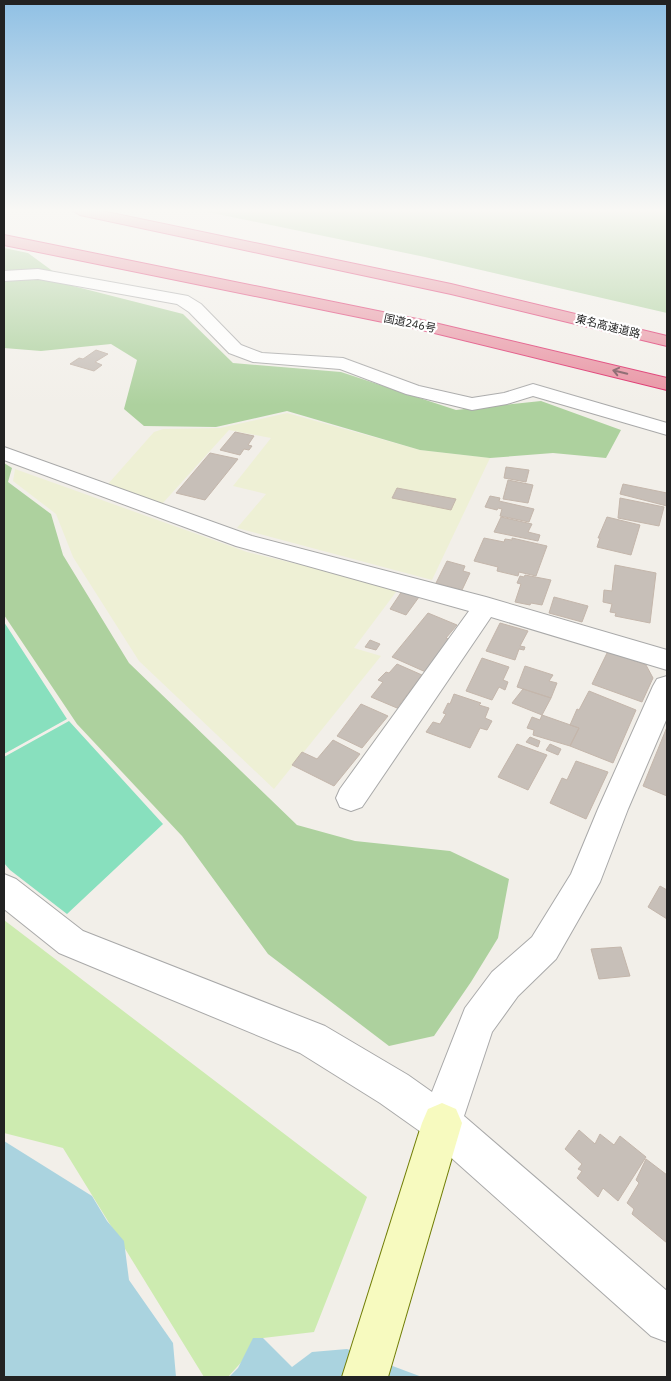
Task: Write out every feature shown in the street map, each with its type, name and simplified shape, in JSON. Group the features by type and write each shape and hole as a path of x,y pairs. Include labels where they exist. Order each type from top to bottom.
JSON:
{"highway":[{"name":"国道246号","path":"178,275 422,325 667,384"},
{"name":"国道246号","path":"232,275 435,316 667,370"},
{"name":"東名高速道路","path":"391,275 442,286 667,341"},
{"path":"459,275 504,286"}],"street":[{"path":"46,275 182,300 195,308 235,349 260,358 343,364 412,390 472,404 507,398 533,390 667,429"},
{"path":"4,453 244,541 486,606 667,660"},
{"path":"351,798 486,606"},
{"path":"365,1377 450,1095 478,1021 505,984 544,948 584,882 613,809 667,686"},
{"path":"4,889 72,942 189,991 312,1038 394,1089 442,1123 667,1320"}],"green space":[{"path":"4,275 59,275 73,286 183,314 233,363 341,372 456,410 541,401 621,430 606,458 553,453 490,458 420,450 287,411 216,427 144,426 124,409 137,360 111,344 41,351 4,348"},
{"path":"505,275 667,275 667,313"},
{"path":"287,413 420,450 490,458 432,580 237,528 266,494 233,486 271,438 229,430 162,504 108,484 154,432 163,429 220,428"},
{"path":"4,463 12,468 8,482 51,514 63,555 129,663 297,825 355,841 450,851 509,879 498,938 434,1036 389,1046 268,954 182,836 77,724 4,615"},
{"path":"15,469 247,552 399,588 354,648 381,656 274,789 139,661 73,557 56,514 13,481"},
{"path":"4,622 67,719 4,754"},
{"path":"69,721 163,824 67,914 10,870 4,863 4,757"},
{"path":"4,920 367,1197 314,1332 263,1338 228,1377 204,1377 63,1148 4,1133"}],"water":[{"path":"4,1141 92,1196 107,1221 124,1241 129,1280 173,1343 176,1377 4,1377"},
{"path":"253,1338 263,1338 292,1367 312,1352 347,1349 422,1377 229,1377 238,1368"}],"building":[{"path":"96,350 108,354 95,362 102,365 94,371 70,364 79,358 83,359"},
{"path":"235,432 254,436 248,445 252,446 249,450 244,449 240,455 220,450"},
{"path":"210,453 238,459 205,500 176,493"},
{"path":"506,467 529,470 526,482 504,478"},
{"path":"508,480 533,485 528,503 503,499"},
{"path":"623,484 667,493 667,506 620,494"},
{"path":"397,488 456,499 451,510 392,498"},
{"path":"490,496 500,498 499,501 534,509 529,522 500,516 502,509 498,508 497,510 485,507"},
{"path":"620,498 664,507 659,526 618,518"},
{"path":"501,517 532,524 528,532 540,535 538,541 494,532"},
{"path":"607,517 640,525 631,555 597,547 600,538 598,538"},
{"path":"484,538 504,542 505,539 512,540 512,538 547,546 536,576 519,572 518,576 497,571 498,567 474,561"},
{"path":"447,561 465,566 463,571 470,573 462,590 436,583"},
{"path":"615,565 656,573 650,623 615,616 616,613 610,612 612,604 603,602 604,590 612,591"},
{"path":"525,575 551,580 542,605 515,602 521,584 517,583 520,576 524,577"},
{"path":"402,591 419,597 406,615 390,609"},
{"path":"554,597 588,606 582,622 549,613"},
{"path":"428,613 457,625 446,638 451,640 428,673 392,657"},
{"path":"500,623 528,631 520,646 525,647 524,650 519,649 515,660 486,651"},
{"path":"370,640 380,644 376,650 365,647"},
{"path":"608,651 646,665 653,678 642,702 592,684"},
{"path":"482,658 509,667 503,680 508,682 505,690 499,687 492,700 466,691"},
{"path":"397,664 422,675 397,708 371,697 383,682 378,680 386,672 389,673"},
{"path":"525,666 553,675 549,681 557,683 551,698 517,687"},
{"path":"523,689 551,698 542,715 512,703"},
{"path":"589,691 636,710 613,763 570,746 579,728 570,725 577,709 579,710"},
{"path":"454,694 481,703 479,705 489,708 485,718 492,721 487,730 480,728 470,748 426,732 433,722 440,724 446,714 443,713 448,703 450,704"},
{"path":"361,704 388,716 362,748 337,736"},
{"path":"542,715 579,728 570,746 533,735 534,730 527,728 532,717 540,720"},
{"path":"667,727 667,796 643,786"},
{"path":"530,737 540,741 538,747 526,742"},
{"path":"333,740 360,754 334,786 292,765 302,752 317,759"},
{"path":"517,744 547,755 528,790 498,777"},
{"path":"550,744 561,749 558,755 546,750"},
{"path":"576,761 608,772 586,819 550,803 562,778 567,780"},
{"path":"660,886 667,890 667,919 648,907"},
{"path":"621,947 630,976 599,979 591,949"},
{"path":"579,1130 595,1144 600,1134 614,1145 620,1136 646,1157 618,1201 603,1188 598,1197 577,1178 582,1171 578,1169 582,1164 565,1149"},
{"path":"646,1159 667,1175 667,1243 632,1214 634,1209 627,1203 639,1183 636,1180"}]}
